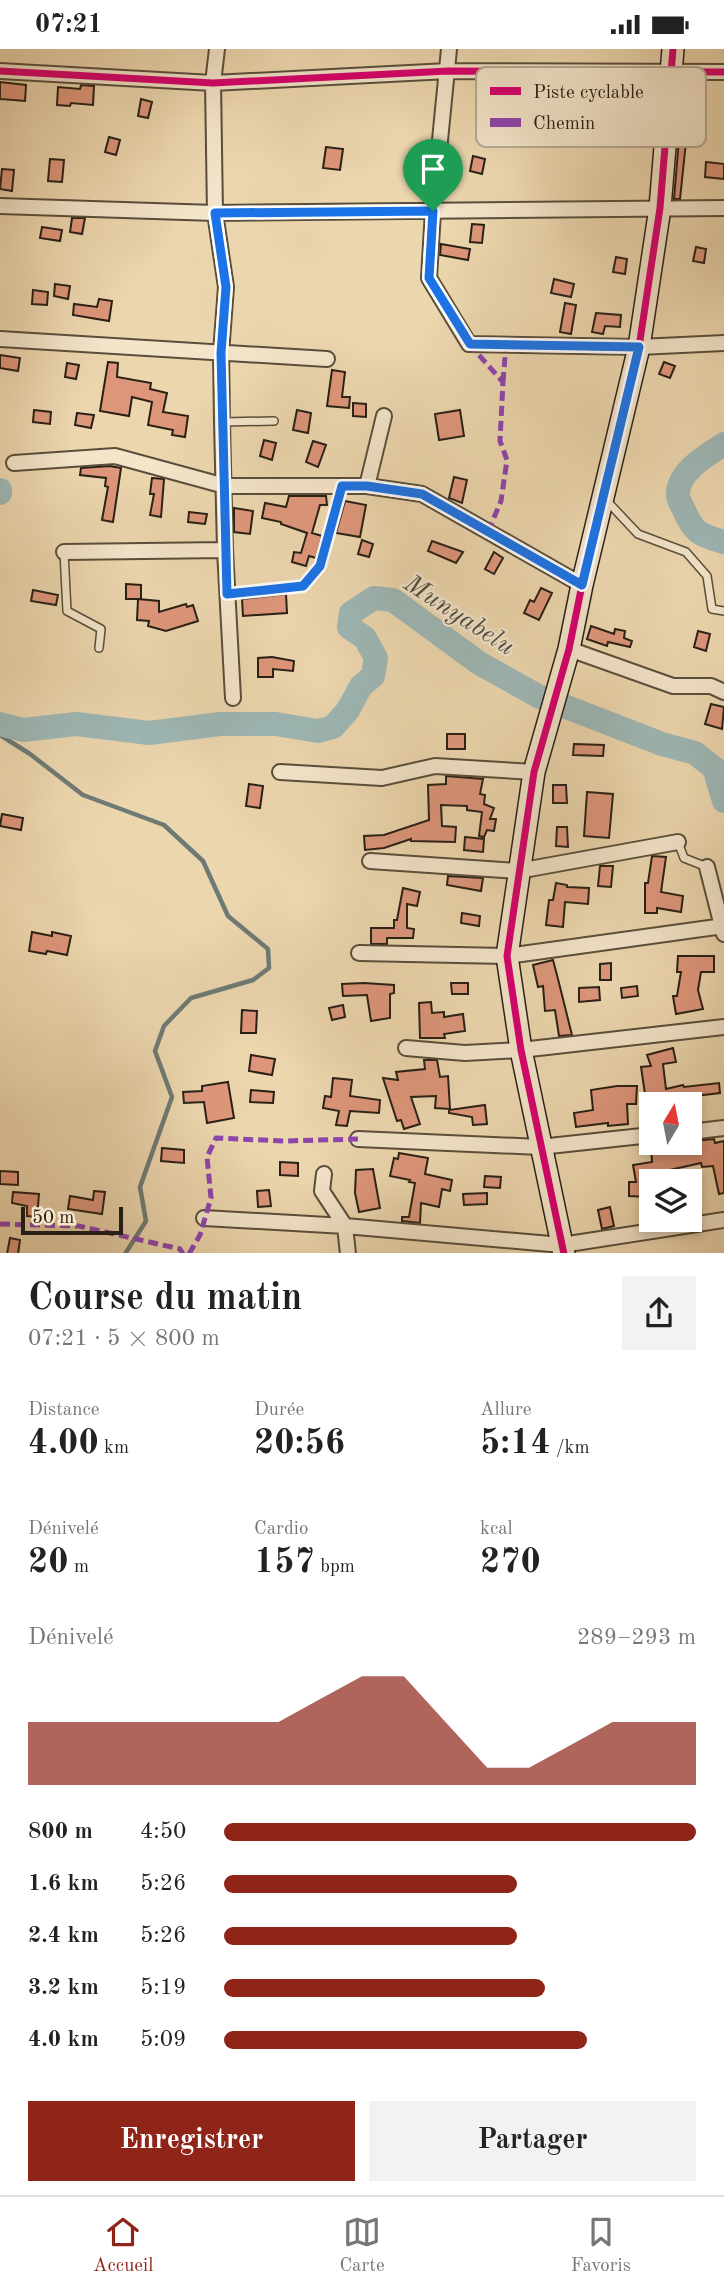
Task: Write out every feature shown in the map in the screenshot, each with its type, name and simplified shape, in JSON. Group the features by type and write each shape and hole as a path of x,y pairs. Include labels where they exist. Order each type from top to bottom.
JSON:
{"street":[{"path":"217,49 213,83 215,213 226,287 221,353 222,422 225,551 233,698"},
{"path":"450,49 433,211 429,278 470,344 639,347 724,343"},
{"path":"671,67 673,49"},
{"path":"0,71 213,83 476,71"},
{"path":"706,72 724,72"},
{"path":"563,1249 521,1049 507,956 534,772 569,649 639,347 660,208 665,147"},
{"path":"0,206 215,213 724,208"},
{"path":"0,339 327,359"},
{"path":"367,486 384,417"},
{"path":"14,463 115,456 225,486 367,486 422,494 582,585"},
{"path":"64,552 225,551"},
{"path":"569,649 673,687 711,687 724,692"},
{"path":"280,772 383,778 435,766 534,772"},
{"path":"370,861 518,871 678,842"},
{"path":"359,953 507,956 724,929 707,867"},
{"path":"406,1048 464,1053 724,1027"},
{"path":"702,1131 724,1128"},
{"path":"358,1139 540,1147 639,1136"},
{"path":"324,1174 322,1191 345,1226 348,1253"},
{"path":"204,1218 345,1226 563,1249 724,1220"}],"lane":[{"path":"222,422 274,421"},
{"path":"227,594 303,586 320,566 342,486"},
{"path":"603,497 638,534 686,552 707,576 712,609 724,611"},
{"path":"64,552 67,611 101,629 99,648"},
{"path":"678,842 684,858 707,867"}],"building":[{"path":"0,82 26,85 25,101 0,99"},
{"path":"81,85 94,86 93,105 57,105 58,87 80,89"},
{"path":"141,99 152,102 148,118 138,116"},
{"path":"109,137 120,140 116,155 105,152"},
{"path":"326,147 343,149 340,170 323,168"},
{"path":"678,147 685,147 680,199 674,199"},
{"path":"473,156 485,159 482,174 470,171"},
{"path":"50,159 64,160 62,182 48,181"},
{"path":"706,162 724,164 724,179 705,177"},
{"path":"2,169 14,170 12,191 0,189"},
{"path":"72,218 85,218 82,234 70,232"},
{"path":"472,224 484,225 482,243 470,242"},
{"path":"42,227 62,230 60,241 40,238"},
{"path":"441,244 470,249 468,260 440,255"},
{"path":"696,247 706,249 704,263 693,261"},
{"path":"616,257 627,259 625,274 613,272"},
{"path":"554,279 574,284 571,297 551,293"},
{"path":"55,284 70,286 68,299 54,296"},
{"path":"33,290 48,292 47,305 32,304"},
{"path":"99,299 112,301 109,321 73,315 74,304 97,307"},
{"path":"565,303 576,305 571,334 560,332"},
{"path":"596,313 621,315 620,327 605,326 603,334 592,332"},
{"path":"0,355 20,358 18,371 0,368"},
{"path":"108,362 118,363 117,377 151,383 150,389 167,393 163,412 188,416 185,437 172,435 173,430 148,425 152,402 132,397 129,416 100,411"},
{"path":"664,362 675,366 670,378 659,374"},
{"path":"67,363 79,365 76,379 65,377"},
{"path":"332,370 345,372 342,397 350,397 349,408 327,406"},
{"path":"353,403 366,404 366,417 353,416"},
{"path":"34,410 51,412 50,424 33,422"},
{"path":"297,410 311,413 308,433 293,430"},
{"path":"460,410 464,436 439,440 435,414"},
{"path":"77,413 94,415 91,428 75,425"},
{"path":"264,440 276,443 272,460 260,456"},
{"path":"313,441 326,445 318,467 306,462"},
{"path":"81,468 121,468 113,522 102,520 108,487 105,486 106,478 80,475"},
{"path":"454,477 467,480 462,503 449,498"},
{"path":"152,478 164,479 161,517 150,515 154,494 150,494"},
{"path":"289,496 326,496 327,505 320,505 312,533 322,536 316,558 309,556 306,566 292,562 294,552 301,553 307,533 281,522 262,518 265,503 286,507"},
{"path":"345,501 366,505 360,537 336,533"},
{"path":"234,508 253,511 250,534 234,532"},
{"path":"189,512 207,514 205,524 188,522"},
{"path":"362,540 373,544 369,557 358,554"},
{"path":"432,541 463,552 456,563 428,551"},
{"path":"494,552 503,558 494,574 485,569"},
{"path":"126,584 141,585 141,599 126,599"},
{"path":"541,588 552,593 539,620 524,613 530,600 534,602"},
{"path":"33,590 58,595 56,605 31,601"},
{"path":"286,594 287,613 243,616 242,599"},
{"path":"138,599 159,601 159,612 186,604 187,607 193,605 198,621 166,631 148,626 149,621 137,620"},
{"path":"591,626 614,634 615,629 625,631 624,638 632,641 630,647 608,642 607,646 587,639"},
{"path":"698,631 710,634 706,651 694,647"},
{"path":"272,657 294,661 293,671 273,669 273,677 258,677 258,658"},
{"path":"711,704 724,707 722,729 705,724"},
{"path":"447,734 465,734 465,749 447,749"},
{"path":"574,744 604,745 603,756 573,755"},
{"path":"446,776 483,779 480,794 485,795 484,804 494,808 490,819 496,819 494,831 487,830 484,837 479,836 482,812 467,810 467,806 441,805 442,826 456,827 455,842 411,839 384,848 365,850 364,836 384,835 429,820 428,785 446,784"},
{"path":"249,784 263,786 260,808 246,806"},
{"path":"553,785 566,785 567,803 553,803"},
{"path":"587,792 613,794 609,838 584,836"},
{"path":"2,814 23,818 21,830 0,826"},
{"path":"557,827 567,827 568,847 556,846"},
{"path":"465,837 484,839 483,852 464,850"},
{"path":"652,856 666,857 661,892 683,896 681,912 657,908 657,913 645,913 645,883 648,883"},
{"path":"600,866 613,866 611,887 598,886"},
{"path":"448,876 483,878 481,891 447,885"},
{"path":"556,883 567,887 589,888 588,904 565,902 563,927 546,925 549,900 553,900"},
{"path":"403,888 420,892 417,906 407,904 407,928 414,929 413,938 387,938 387,944 371,944 371,928 394,928"},
{"path":"462,913 480,916 479,926 461,923"},
{"path":"32,932 71,936 67,955 29,951"},
{"path":"678,956 714,956 714,972 701,972 698,990 703,1009 676,1014 673,996 677,996 681,972 677,972"},
{"path":"553,960 572,1035 559,1036 555,1010 545,1011 543,986 538,987 533,965"},
{"path":"611,963 611,980 600,980 600,964"},
{"path":"451,983 468,983 468,994 452,994"},
{"path":"342,984 394,985 394,993 390,994 390,1018 371,1021 367,995 343,996"},
{"path":"637,986 638,996 622,998 621,988"},
{"path":"599,987 600,1000 579,1002 579,988"},
{"path":"431,1002 432,1013 444,1012 444,1017 463,1014 465,1031 444,1034 445,1038 420,1038 419,1003"},
{"path":"343,1005 345,1017 332,1020 329,1008"},
{"path":"242,1010 257,1011 256,1033 241,1033"},
{"path":"673,1048 676,1062 663,1064 666,1089 719,1083 720,1093 702,1095 702,1092 645,1092 641,1067 651,1066 647,1055"},
{"path":"251,1055 275,1059 272,1075 249,1071"},
{"path":"424,1060 437,1060 440,1077 448,1076 450,1109 435,1108 436,1096 411,1097 420,1124 404,1129 401,1120 397,1121 383,1078 398,1080 396,1072 425,1069"},
{"path":"333,1078 352,1080 350,1096 380,1100 379,1113 350,1111 347,1126 336,1125 339,1111 323,1108 325,1096 331,1097"},
{"path":"228,1082 234,1118 207,1123 204,1102 184,1103 183,1092 202,1091 202,1086"},
{"path":"637,1086 636,1104 627,1104 628,1124 608,1126 608,1123 576,1127 574,1113 593,1110 591,1090"},
{"path":"251,1090 274,1092 273,1103 250,1102"},
{"path":"485,1105 487,1124 473,1125 472,1117 449,1113 449,1110"},
{"path":"714,1139 715,1143 724,1141 724,1193 719,1194 713,1166 702,1167 701,1163 674,1169 639,1169 639,1197 629,1196 629,1182 636,1182 633,1165 652,1162 652,1155 702,1155 702,1140"},
{"path":"162,1148 184,1150 184,1163 161,1161"},
{"path":"399,1153 428,1158 425,1174 452,1180 450,1191 442,1189 439,1207 421,1203 420,1223 402,1221 402,1217 409,1217 415,1183 390,1176 394,1158 398,1159"},
{"path":"280,1162 298,1163 298,1176 280,1175"},
{"path":"373,1169 380,1208 359,1212 355,1193 356,1170"},
{"path":"0,1171 18,1172 18,1185 0,1184"},
{"path":"485,1176 501,1177 500,1188 484,1187"},
{"path":"269,1190 271,1206 258,1207 257,1191"},
{"path":"94,1191 105,1192 102,1214 68,1209 70,1196 93,1200"},
{"path":"13,1192 39,1194 37,1217 27,1216 27,1206 12,1203"},
{"path":"487,1193 487,1204 464,1205 463,1194"},
{"path":"610,1207 614,1226 602,1229 598,1210"},
{"path":"10,1238 20,1240 18,1253 7,1253"}],"waterway":[{"name":"Munyabelu","path":"724,444 688,472 682,479 678,495 695,529 724,542"},
{"name":"Munyabelu","path":"0,724 23,730 76,724 149,733 220,724 276,724 318,731 333,727 348,710 361,686 373,676 376,658 365,638 349,627 351,613 374,598 393,600 479,663 538,696 662,744 695,753 714,768 724,801"},
{"path":"0,735 30,754 83,795 164,825 203,861 228,916 268,949 269,968 253,980 191,998 164,1026 155,1051 172,1097 140,1187 146,1221 126,1253"}],"marked path":[{"path":"469,344 503,382 500,441 507,460 501,501 488,532"},
{"path":"503,382 506,345"},
{"path":"190,1253 200,1235 211,1198 207,1157 216,1138 284,1141 358,1139"},
{"path":"0,1224 79,1226 180,1249 182,1253"}],"cycle path":[{"path":"672,67 673,49"},
{"path":"0,71 213,83 476,71"},
{"path":"706,72 724,72"},
{"path":"564,1253 521,1050 507,956 534,772 569,649 639,347 660,208 665,147"}],"route":[{"path":"433,211 429,278 470,344 639,347 582,585 422,494 367,486 342,486 320,566 303,586 227,594 221,353 226,287 215,213 433,211"}]}
